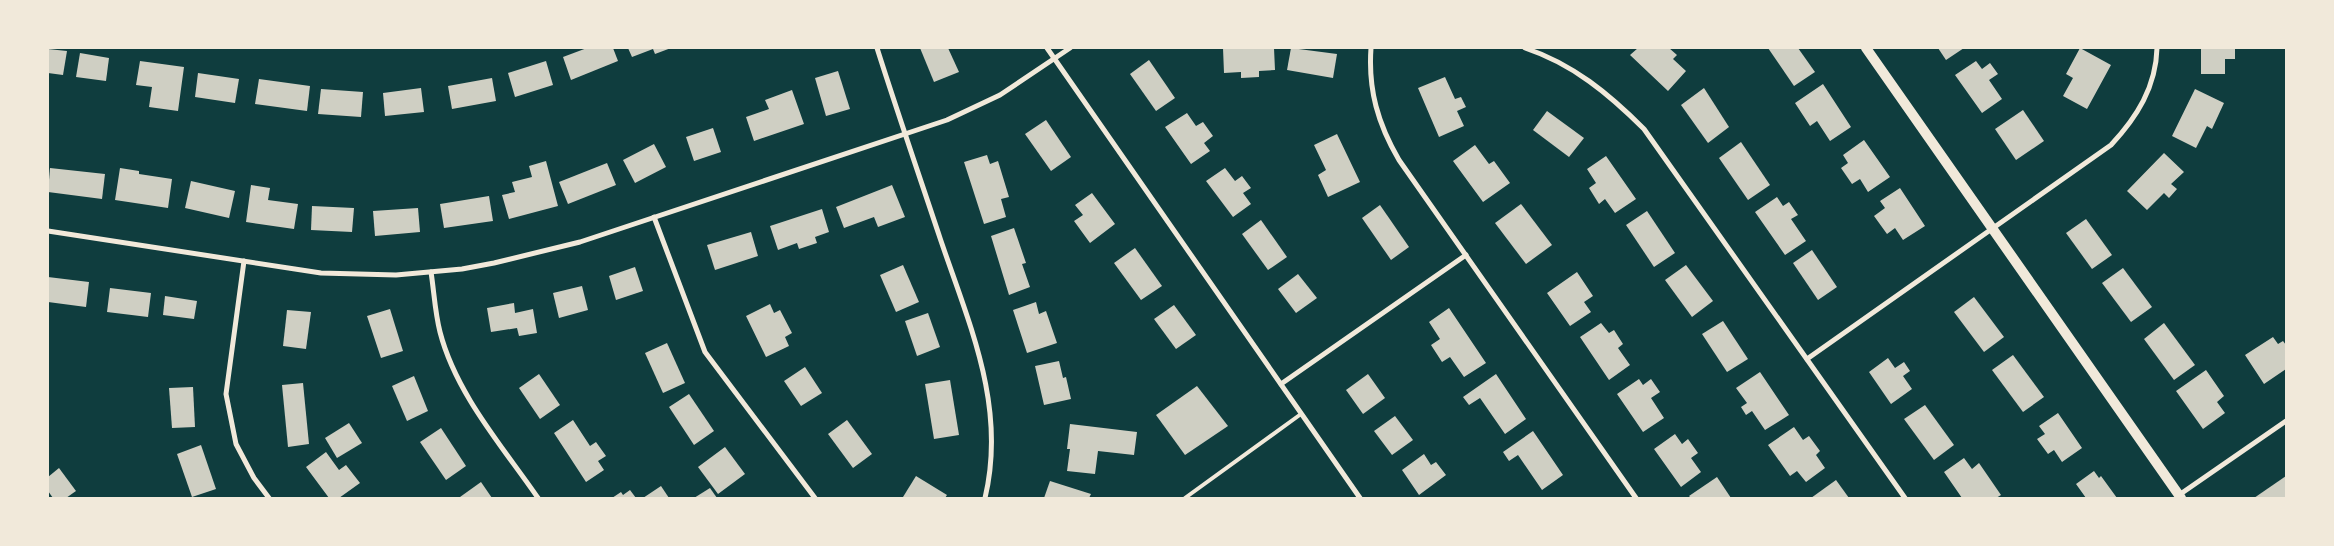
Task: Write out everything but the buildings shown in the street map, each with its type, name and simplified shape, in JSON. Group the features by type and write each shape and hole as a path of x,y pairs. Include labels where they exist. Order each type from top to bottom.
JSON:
{"main road":[{"path":"1866,48 2180,497"}],"street":[{"path":"877,48 984,372 992,429 990,470 985,498"},
{"path":"1047,48 1360,498"},
{"path":"48,231 321,273 396,275 494,263 580,242 947,120 984,105 1070,48"},
{"path":"1371,48 1370,67 1374,106 1388,142 1636,498"},
{"path":"1525,48 1562,62 1596,84 1644,129 1661,149 1905,498"},
{"path":"1808,359 2091,161 2126,129 2149,91 2155,70 2157,48"},
{"path":"654,217 706,352 815,498"},
{"path":"1280,384 1466,255"},
{"path":"244,261 226,394 236,444 254,478 269,498"},
{"path":"431,272 440,332 452,364 468,396 538,498"},
{"path":"2180,497 2286,421"}],"lane":[{"path":"1186,498 1301,414"}]}
